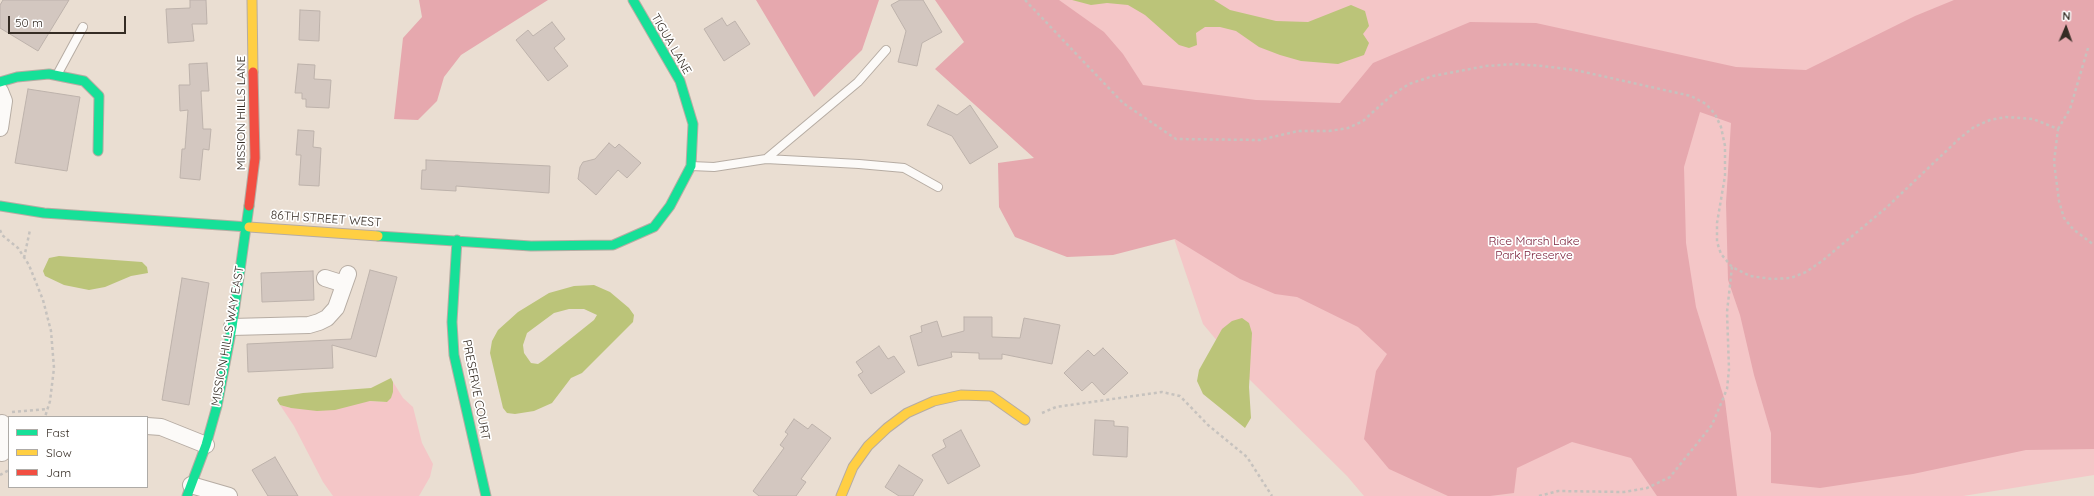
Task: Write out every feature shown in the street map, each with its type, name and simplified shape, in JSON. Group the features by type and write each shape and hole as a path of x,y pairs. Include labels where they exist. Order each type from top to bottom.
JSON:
{"street":[{"name":"MISSION HILLS LANE","path":"247,226 255,158 252,0"},
{"name":"TIGUA LANE","path":"633,0 680,81 693,124 691,166 670,206 654,227 648,229"},
{"path":"0,82 17,77 49,74 84,81 100,96 98,151"},
{"path":"0,91 4,101 0,128"},
{"name":"86TH STREET WEST","path":"0,206 44,213 531,246 613,245 648,229"},
{"name":"MISSION HILLS WAY EAST","path":"189,490 206,445 217,406 232,327 247,226"},
{"name":"PRESERVE COURT","path":"457,240 452,322 454,355 486,496"},
{"path":"232,327 309,325 327,318 336,308 346,279 325,278"},
{"path":"841,496 853,466 868,446 887,428 907,413 934,401 961,395 991,396 1025,420"},
{"path":"2,453 4,420"},
{"path":"148,426 161,427 206,445"},
{"path":"189,490 229,496"}],"lane":[{"path":"57,76 84,27"},
{"path":"766,159 858,82 886,50"},
{"path":"691,166 714,167 766,159 904,168 938,186"}],"path":[{"path":"1025,0 1123,103 1176,139 1260,140 1298,131 1328,131 1348,128 1363,121 1392,95 1409,84 1433,76 1486,66 1515,64 1575,70 1691,96 1706,104 1715,114 1721,127 1725,146 1725,176 1717,223 1717,242 1721,254 1732,267 1750,276 1772,279 1790,278 1806,272 1886,208 1960,138 1974,128 1990,120 2006,117 2023,117 2033,119 2058,129"},
{"path":"2088,48 2070,109 2058,129 2054,162 2059,201 2064,218 2073,229 2094,244"},
{"path":"0,230 2,235 18,248 24,259 43,300 51,331 54,368 48,408 45,416"},
{"path":"24,259 30,230"},
{"path":"1539,496 1558,491 1624,492 1647,488 1670,478 1712,424 1726,389 1728,369 1727,312 1732,267"},
{"path":"1025,420 1056,407 1162,392 1180,396 1208,425 1247,458 1272,496"},
{"path":"19,416 48,408"}],"green space":[{"path":"419,0 548,0 461,55 444,77 437,101 418,120 394,119 403,38 422,17"},
{"path":"756,0 879,0 862,50 814,97"},
{"name":"Rice Marsh Lake Park Preserve","path":"935,0 1059,0 1104,32 1123,54 1143,85 1256,100 1340,103 1373,63 1470,22 1536,23 1736,67 1806,70 1915,16 1954,0 2094,0 2094,449 2026,450 1913,474 1820,488 1771,483 1771,433 1754,375 1740,315 1728,280 1726,203 1731,123 1700,112 1684,167 1686,243 1696,307 1725,401 1737,496 1657,496 1631,458 1572,442 1517,468 1514,493 1490,496 1448,496 1389,469 1364,439 1376,371 1387,354 1358,327 1297,297 1275,294 1240,279 1175,239 1113,255 1067,257 1015,237 999,207 998,163 1034,158 935,69 964,42"},
{"name":"Rice Marsh Lake Park Preserve","path":"975,0 2094,0 2094,475 1963,496 1364,496 1347,476 1249,379 1203,324 1157,188"},
{"path":"393,382 403,398 413,407 422,443 433,464 430,477 419,496 333,496 323,482 294,426 280,405 291,408 370,401 387,402 393,392"}],"shaded area":[{"path":"1072,0 1214,0 1230,10 1276,21 1308,22 1351,5 1365,11 1369,26 1363,34 1369,43 1364,55 1338,64 1301,61 1259,47 1236,31 1220,27 1205,27 1196,33 1197,45 1189,48 1179,45 1145,15 1128,5 1107,3 1091,5"},
{"path":"59,256 142,262 147,267 148,273 131,276 105,287 89,290 64,285 45,276 43,271 49,258"},
{"path":"594,285 610,292 629,308 634,315 633,322 582,373 571,378 552,403 534,411 515,414 507,413 503,408 490,353 492,341 498,330 518,312 549,293 574,286","holes":["569,309 584,309 597,315 594,320 544,360 538,364 531,363 524,353 523,345 527,333 554,313"]},
{"path":"1242,318 1249,323 1252,333 1249,387 1251,418 1245,428 1203,394 1197,381 1199,370 1222,329 1232,321"},
{"path":"391,378 393,382 393,392 391,398 387,402 370,401 335,410 317,411 291,408 280,405 277,400 279,397 303,393 371,388"}],"building":[{"path":"3,0 69,0 38,51 0,28 0,5"},
{"path":"190,0 206,0 207,24 192,24 194,41 168,43 166,9 190,8"},
{"path":"900,0 923,0 942,32 922,43 917,66 898,62 906,31 891,5"},
{"path":"300,10 320,11 319,41 299,40"},
{"path":"722,18 727,26 735,21 750,44 724,61 704,29"},
{"path":"552,22 565,39 554,48 568,66 548,81 516,40 528,30 533,36"},
{"path":"207,63 209,91 201,91 203,129 211,129 209,150 203,149 200,180 180,178 182,149 185,149 188,110 180,111 179,85 190,85 189,64"},
{"path":"298,64 315,65 314,79 331,80 329,108 306,107 306,99 302,99 302,93 295,93"},
{"path":"28,89 80,97 67,171 15,163"},
{"path":"938,105 957,115 970,105 998,147 970,164 952,136 927,125"},
{"path":"298,130 314,131 313,147 321,148 319,186 299,185 301,155 296,155"},
{"path":"609,143 615,148 619,144 641,163 627,178 618,170 596,195 578,179 580,167 583,162 595,159"},
{"path":"426,160 550,166 549,193 456,186 456,191 421,189 422,170 426,170"},
{"path":"370,270 397,277 376,357 332,345 333,368 248,372 247,344 351,339"},
{"path":"313,271 314,300 262,302 261,273"},
{"path":"182,278 209,283 189,405 162,400"},
{"path":"964,317 992,317 992,337 1020,338 1024,318 1060,325 1052,364 1002,354 1002,359 979,359 979,353 951,352 952,357 918,366 910,336 922,332 921,326 937,321 942,337 964,331"},
{"path":"879,346 888,359 894,356 905,372 871,394 858,375 863,372 856,362"},
{"path":"1103,348 1128,373 1104,395 1092,382 1082,391 1064,373 1088,350 1094,356"},
{"path":"794,419 808,429 812,424 831,438 801,479 806,482 796,496 759,496 753,491 784,448 780,445 788,434 785,432"},
{"path":"1095,420 1114,421 1114,426 1128,427 1127,457 1093,455"},
{"path":"961,430 980,466 948,484 932,455 946,447 943,440"},
{"path":"275,457 298,496 268,496 252,470"},
{"path":"899,465 923,480 913,496 899,496 885,487"}],"traffic: fast":[{"path":"378,236 531,246 613,245 654,227 670,206 691,166 693,124 680,81 633,0"},
{"path":"0,82 17,77 49,74 84,81 99,96 98,151"},
{"path":"0,206 44,213 249,227"},
{"path":"187,496 206,445 217,406 232,327 249,206"},
{"path":"457,240 452,322 454,355 486,496"}],"traffic: slow":[{"path":"252,0 253,72"},
{"path":"249,227 378,236"},
{"path":"841,496 853,467 868,446 887,428 907,413 934,401 961,395 991,396 1025,420"}],"traffic: jam":[{"path":"249,206 255,158 253,72"}]}
